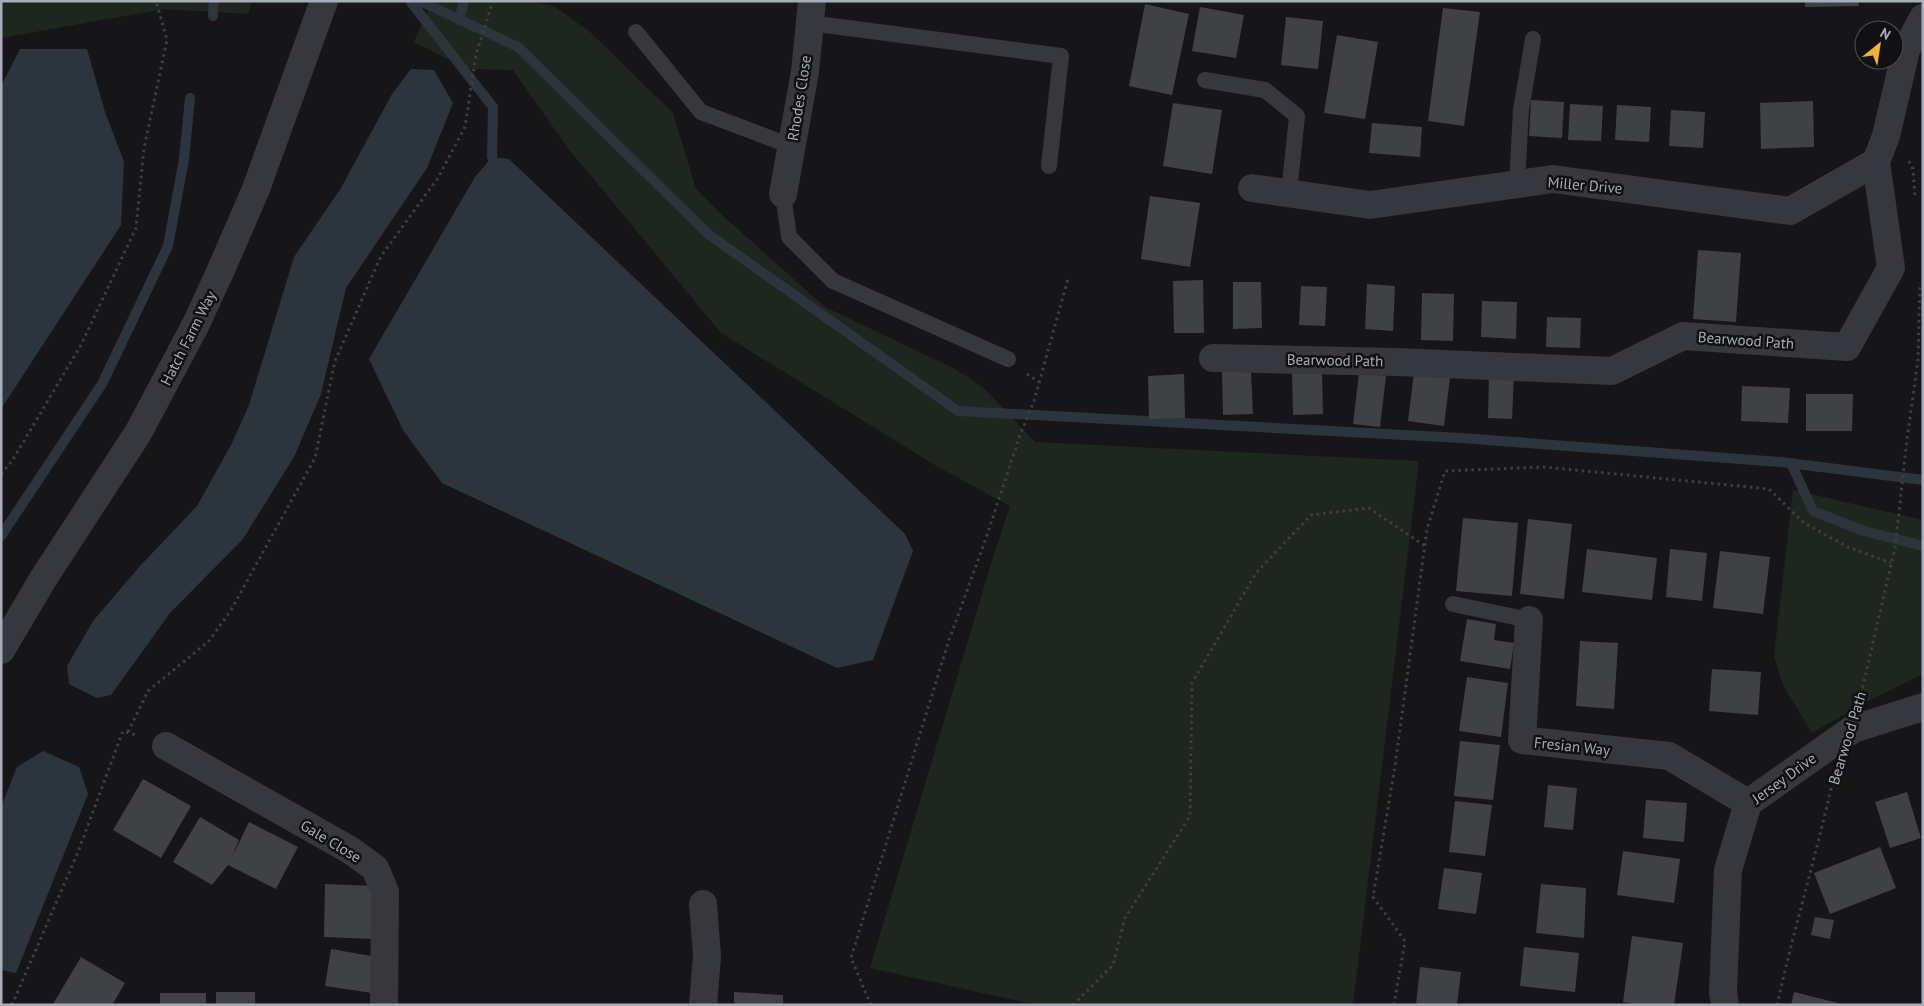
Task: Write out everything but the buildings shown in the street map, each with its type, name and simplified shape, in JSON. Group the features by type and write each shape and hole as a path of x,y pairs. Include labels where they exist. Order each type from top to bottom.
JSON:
{"street":[{"name":"Hatch Farm Way","path":"1,650 43,579 138,433 196,324 256,189 324,1"},
{"name":"Rhodes Close","path":"783,194 804,72 811,12"},
{"name":"Bearwood Path","path":"1213,358 1395,362 1612,371 1683,336 1847,347 1892,268 1876,162 1886,136 1906,50 1923,18"},
{"name":"Miller Drive","path":"1252,188 1370,205 1553,179 1790,211 1876,162"},
{"name":"Fresian Way","path":"1529,620 1522,740 1669,756 1748,803"},
{"name":"Jersey Drive","path":"1725,1005 1723,992 1728,870 1748,803 1853,729 1923,707"},
{"name":"Gale Close","path":"166,746 350,850 375,868 385,892 384,1005"},
{"path":"703,904 707,956 703,1005"}],"lane":[{"path":"811,12 1061,56 1049,166"},
{"path":"636,32 701,112 791,146"},
{"path":"1517,184 1521,110 1533,39"},
{"path":"1206,80 1264,90 1297,116 1289,193"},
{"path":"783,194 789,237 833,281 1008,360"},
{"name":"Fresian Way","path":"1453,604 1529,620"}],"path":[{"path":"1,474 12,461 81,345 136,228 144,148 167,40 156,1"},
{"path":"128,732 148,691 209,641 231,610 315,458 335,361 381,256 438,178 465,127 476,56 493,1"},
{"path":"871,1005 850,958 948,643 986,538 1020,435 1034,400 1068,279"},
{"name":"Bearwood Path","path":"1853,729 1894,548 1907,439"},
{"path":"1394,1005 1405,941 1373,897 1395,766 1427,529 1445,472 1544,467 1768,489 1804,523 1848,547 1891,563"},
{"path":"1073,1005 1113,965 1125,918 1190,816 1192,683 1256,573 1311,515 1370,508 1425,546"},
{"path":"12,1005 78,852 123,731 166,746"},
{"name":"Bearwood Path","path":"1777,1005 1834,776"}],"shaded area":[{"path":"1,1 252,1 248,14 164,9 1,38"},
{"path":"432,1 528,1 554,6 590,32 673,113 696,189 721,214 825,307 955,369 984,388 1035,442 1419,461 1353,1005 1036,1005 870,968 1010,506 938,467 721,333 567,147 513,70 468,69 414,42"},
{"path":"20,49 87,49 105,112 124,162 121,225 1,409 1,86"},
{"path":"411,69 434,70 453,103 427,168 346,288 321,394 294,457 243,539 170,613 111,695 97,698 69,684 67,666 93,621 140,566 197,506 231,445 249,405 294,257 341,188 392,94"},
{"path":"492,157 509,159 905,534 913,551 873,660 837,668 442,483 403,430 369,359 475,177"},
{"path":"1793,490 1923,520 1923,674 1870,700 1812,733 1783,685 1774,656"},
{"path":"43,751 79,767 88,794 16,973 1,970 1,807 17,767"}],"waterway":[{"path":"213,16 214,1"},
{"path":"410,1 493,107 492,157"},
{"path":"420,1 518,47 708,234 958,411 1461,438 1781,462 1923,480"},
{"path":"459,20 464,1"},
{"path":"1,536 102,384 168,246 184,159 190,98"},
{"path":"1791,463 1813,511 1864,531 1923,546"}]}
